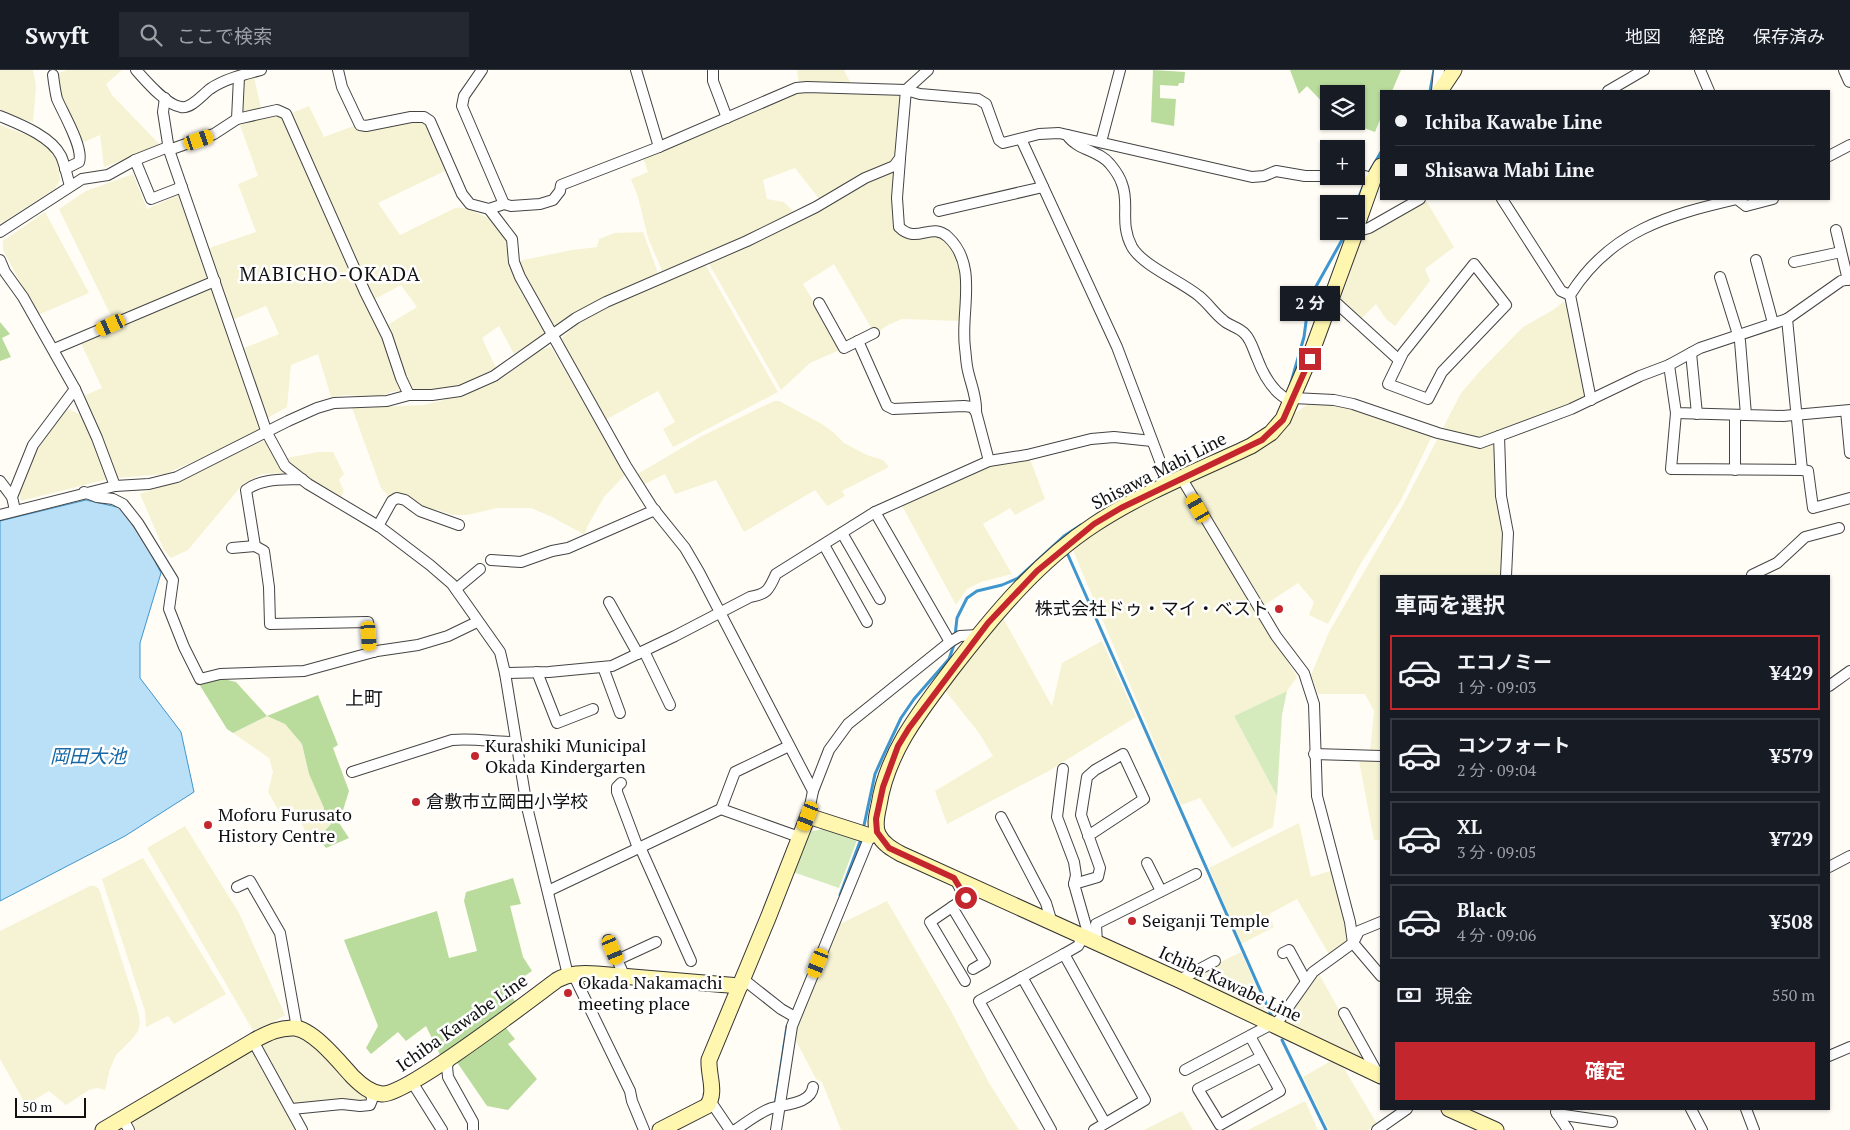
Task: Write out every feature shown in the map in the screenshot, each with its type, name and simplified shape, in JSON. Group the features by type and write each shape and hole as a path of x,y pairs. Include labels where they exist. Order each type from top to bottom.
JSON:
{"main road":[{"path":"1440,90 1454,70"},
{"name":"Shisawa Mabi Line","path":"1365,195 1369,178 1380,167"},
{"name":"Shisawa Mabi Line","path":"874,834 879,800 898,746 920,711 978,635 1037,571 1067,544 1094,524 1171,480 1262,440 1283,420 1289,399 1332,299 1353,240"},
{"path":"660,1130 707,1106 711,1102 709,1060 742,983 808,816 874,834"},
{"name":"Ichiba Kawabe Line","path":"874,834 889,848 1179,980 1379,1075"},
{"path":"570,974 742,983"},
{"name":"Ichiba Kawabe Line","path":"371,1091 381,1094 394,1092 412,1082 557,980 570,974"},
{"path":"103,1130 126,1125 253,1041 283,1028 297,1028 319,1042 359,1083 371,1091"},
{"path":"1451,1110 1491,1129"}],"street":[{"path":"136,70 170,103 182,108 190,106 214,86 242,74 261,70"},
{"path":"338,70 342,87 360,125 366,126 411,117 424,117 430,121 462,194 470,204 489,209 504,204 512,206 540,204 553,200 560,191 561,185 659,147 796,88 906,90 920,94 978,99 986,104 1000,140 1003,143 1039,134 1059,133 1252,177 1264,176 1276,171 1305,176 1369,178"},
{"path":"482,70 464,96 462,106 504,204"},
{"path":"636,70 659,147"},
{"path":"713,70 714,81 727,118"},
{"path":"928,70 906,90 897,198 899,226 905,233 913,235 933,231 946,235 956,245 962,257 967,299 963,322 964,345 968,372 977,400 976,412 989,461"},
{"path":"1100,142 1120,70"},
{"path":"1439,70 1439,90"},
{"path":"1610,90 1644,70"},
{"path":"1700,70 1709,90"},
{"path":"1845,70 1850,81"},
{"path":"237,119 242,74"},
{"path":"53,75 56,96 80,157 79,162 65,169"},
{"path":"165,98 164,112 168,149 267,433 285,466 302,479 378,526 430,565 456,589 470,608 477,622 500,652 506,673 527,807 570,974 630,1090 632,1101 644,1130"},
{"path":"0,232 82,179 108,175 135,160 214,134 237,119 277,110 286,114 365,292 387,336 401,378 410,395"},
{"path":"0,116 24,126 53,145 61,156 70,186"},
{"path":"1067,135 1080,148 1096,154 1108,162 1117,174 1124,192 1126,235 1133,248 1141,257 1200,296 1224,322 1244,332 1250,339 1261,368 1277,393 1289,399 1334,400 1353,404 1438,433 1480,443 1591,400 1640,376 1669,365 1700,348 1787,319 1841,281 1849,279 1836,230"},
{"path":"1021,139 1117,347 1152,441 1171,480 1276,636 1304,673 1314,704 1314,754 1317,796 1350,922 1353,943 1380,975"},
{"path":"1830,155 1850,145"},
{"path":"0,515 84,492 115,486 149,484 177,477 317,408 334,403 387,401 410,395 432,396 460,391 494,376 576,318 606,302 747,241 816,207 865,178 894,166 900,158"},
{"path":"135,160 151,199 182,187"},
{"path":"939,211 1043,187"},
{"path":"1365,229 1418,200"},
{"path":"1503,200 1561,291 1570,295"},
{"path":"1591,400 1570,295 1578,283 1607,251 1623,239 1686,211 1733,200"},
{"path":"1738,200 1746,206 1769,200"},
{"path":"489,209 512,239 514,262 520,277 572,373 626,466 655,510 685,548 721,612 813,791"},
{"path":"1794,262 1841,252"},
{"path":"0,260 5,272 23,297 75,389 97,438 115,486"},
{"path":"1756,260 1773,323"},
{"path":"1474,264 1506,305 1442,372 1428,399 1388,384 1399,360 1403,353 1474,264"},
{"path":"1720,277 1740,341 1746,415"},
{"path":"54,350 215,281"},
{"path":"1332,299 1399,360"},
{"path":"819,303 844,348 874,333"},
{"path":"1787,319 1802,470"},
{"path":"858,341 887,406 893,409 964,406 972,408 976,412"},
{"path":"1692,353 1697,414"},
{"path":"1669,365 1676,413 1671,469 1802,470 1808,471 1813,508 1850,498"},
{"path":"12,497 33,445 75,389"},
{"path":"1676,413 1782,416 1848,411 1850,453"},
{"path":"1735,415 1736,470"},
{"path":"1498,436 1501,496 1508,533 1506,575"},
{"path":"506,673 612,666 750,597 767,591 776,574 875,512 989,461 1027,455 1091,439 1114,437 1152,441"},
{"path":"255,546 246,490 253,485 267,481 302,479"},
{"path":"0,481 12,497 15,510"},
{"path":"84,492 97,497 113,499 123,504 138,523 173,580 170,609 184,647 200,679 220,674 304,671 374,652 418,645 448,636 477,622"},
{"path":"378,526 392,501 396,498 405,500 420,511 459,525"},
{"path":"491,560 522,562 552,551 568,548 655,510"},
{"path":"875,512 953,640"},
{"path":"1750,575 1777,563 1805,537 1839,528"},
{"path":"842,533 880,599"},
{"path":"824,545 867,622"},
{"path":"232,548 255,546 264,551 269,587 270,624 368,622 370,649 374,652"},
{"path":"456,589 480,569"},
{"path":"609,602 641,653 670,705"},
{"path":"808,816 813,791 829,750 848,724 953,640 964,635 978,635"},
{"path":"603,667 620,713"},
{"path":"1830,685 1850,671"},
{"path":"538,672 557,723 593,709"},
{"path":"352,772 452,740 516,742"},
{"path":"721,810 735,772 789,746"},
{"path":"1074,884 1098,877 1100,868 1088,836 1081,815 1087,777 1122,754 1144,799 1088,836"},
{"path":"1314,754 1380,756"},
{"path":"1063,769 1057,817 1074,862 1076,875 1074,884 1090,940"},
{"path":"621,783 617,787 617,792 639,848 691,961"},
{"path":"548,891 721,810 799,837"},
{"path":"1001,817 1046,903 1052,923"},
{"path":"776,1130 776,1108 793,1016 874,834"},
{"path":"1830,866 1850,856"},
{"path":"1147,863 1161,891"},
{"path":"1051,1130 979,1001 1090,940 1096,924 1196,874"},
{"path":"954,878 966,898 930,922 964,981"},
{"path":"237,888 250,881 280,934 297,1028"},
{"path":"952,907 985,962 973,969"},
{"path":"1185,1070 1274,1025 1313,972 1353,943 1359,930 1380,922"},
{"path":"608,940 624,977"},
{"path":"617,960 656,942"},
{"path":"1282,953 1289,950 1306,981"},
{"path":"1064,954 1145,1100 1094,1130"},
{"path":"1179,980 1214,961"},
{"path":"1022,977 1105,1124"},
{"path":"742,983 793,1016"},
{"path":"1344,1013 1379,1075"},
{"path":"1250,1036 1280,1091 1220,1125 1198,1089 1261,1057"},
{"path":"253,1041 302,1130"},
{"path":"1830,1056 1850,1047"},
{"path":"451,1056 446,1072 473,1122 474,1130"},
{"path":"412,1082 442,1130"},
{"path":"735,1130 776,1108 792,1104 808,1096 812,1092 813,1087"},
{"path":"292,1109 342,1104 370,1105 372,1100 371,1091"},
{"path":"711,1102 730,1130"},
{"path":"1377,1130 1406,1110"},
{"path":"1692,1110 1702,1130"},
{"path":"1746,1110 1754,1130"},
{"path":"1556,1111 1612,1122"},
{"path":"1556,1111 1568,1130"}],"shaded area":[{"path":"0,70 33,70 36,86 33,122 0,112"},
{"path":"67,70 122,70 106,84 112,95 161,146 104,167 100,135 80,144 58,93 56,74"},
{"path":"797,70 844,70 852,86 799,86"},
{"path":"254,76 261,109 241,115 243,80"},
{"path":"799,90 903,93 894,161 820,200 795,168 763,180 767,199 784,202 795,213 663,273 648,238 638,197 631,179 648,172 643,157"},
{"path":"309,106 324,137 356,125 409,120 426,122 447,170 378,203 400,235 455,208 466,208 493,220 508,242 509,257 520,290 546,334 514,354 499,326 482,338 496,368 458,386 439,390 412,390 386,326 417,307 401,285 373,300 289,114"},
{"path":"275,113 284,120 385,337 404,390 391,392 379,397 345,395 331,397 318,354 291,365 287,407 266,419 242,349 279,334 266,306 232,320 209,248 256,232 238,184 258,176 239,122"},
{"path":"0,125 30,136 47,146 57,159 60,180 55,189 0,224"},
{"path":"893,169 896,176 895,224 898,233 909,238 928,235 943,237 956,250 963,290 961,315 958,321 902,319 878,332 873,331 834,264 803,284 842,349 810,363 781,390 708,262"},
{"path":"133,174 147,209 178,195 207,276 205,281 113,320 59,209 86,191"},
{"path":"1426,200 1454,247 1425,269 1430,281 1395,326 1386,319 1376,304 1362,318 1341,300 1360,240 1365,240 1365,233"},
{"path":"45,212 89,293 38,315 3,250 3,241"},
{"path":"643,232 659,276 564,323 554,326 549,322 518,261 597,247 599,239 614,233"},
{"path":"705,264 778,392 673,447 663,429 675,422 658,391 605,420 560,344 561,339 577,324 611,305"},
{"path":"211,286 263,431 165,474 117,478 81,397 102,388 80,341"},
{"path":"1563,302 1568,304 1586,389 1584,397 1575,403 1479,439 1443,428 1461,393 1481,370 1523,327"},
{"path":"551,347 626,474 604,497 587,527 585,535 531,508 497,508 467,515 453,515 426,509 405,494 397,493 390,498 381,488 352,408 424,405 463,395 500,380 542,349"},
{"path":"774,401 779,401 822,424 844,443 867,455 883,460 889,467 842,491 845,496 827,506 815,490 744,532 716,480 675,494 665,474 643,485 636,475 702,436"},
{"path":"1311,402 1353,408 1432,436 1401,500 1361,563 1328,624 1309,615 1314,602 1298,583 1263,606 1188,483 1262,448 1277,438 1289,425 1294,414"},
{"path":"67,409 82,415 108,479 21,501 19,493 38,448"},
{"path":"1438,438 1480,448 1494,442 1497,504 1503,529 1501,575 1380,575 1380,751 1370,752 1374,711 1365,694 1318,694 1311,675 1329,632 1403,505"},
{"path":"263,441 268,443 285,473 262,474 244,483 188,550 171,558 164,550 140,494 187,477"},
{"path":"318,452 333,452 344,474 339,480 343,489 340,499 312,483 286,462 287,458"},
{"path":"1030,459 1045,499 1015,515 1010,508 983,524 1012,574 981,582 967,589 956,605 901,504 988,464"},
{"path":"1181,488 1297,677 1287,691 1234,716 1277,796 1273,827 1232,848 1200,798 1181,805 1072,548 1128,512"},
{"path":"1002,616 1052,706 1062,663 1102,641 1136,717 1047,772 947,824 935,791 993,756 979,733 944,689"},
{"path":"267,716 285,724 302,744 309,774 331,824 312,844 292,806 280,813 268,792 273,772 269,758 233,733"},
{"path":"1359,761 1380,761 1380,840 1374,840"},
{"path":"1299,823 1311,877 1333,870 1349,941 1330,956 1297,899 1269,914 1274,927 1241,944 1209,868"},
{"path":"185,826 239,913 285,1015 255,1034 147,848"},
{"path":"143,858 226,994 174,1024 168,1016 146,1027 145,1011 102,879"},
{"path":"90,886 95,886 99,889 138,1011 140,1022 138,1031 116,1055 110,1069 105,1090 97,1088 89,1090 66,1105 49,1091 26,1105 0,1059 0,931"},
{"path":"887,901 950,1009 989,1083 1019,1130 841,1130 822,1082 816,1079 795,1039 795,1032 838,925"},
{"path":"1241,952 1270,1018 1188,978"},
{"path":"1319,974 1365,1056 1364,1060 1284,1021 1310,981"},
{"path":"290,1035 311,1043 348,1082 367,1095 368,1099 365,1102 295,1106 261,1043 276,1036"},
{"path":"252,1047 298,1130 133,1130 132,1121"},
{"path":"1331,1061 1342,1065 1377,1124 1368,1130 1329,1130 1303,1077"},
{"path":"1305,1101 1318,1130 1248,1130"},
{"path":"1182,1111 1193,1130 1144,1130"}],"green space":[{"path":"1153,70 1185,72 1184,83 1179,83 1178,86 1160,85 1160,98 1176,99 1174,126 1151,122"},
{"path":"1290,70 1401,70 1392,90 1380,90 1380,120 1375,132 1365,129 1365,85 1320,85 1320,100 1307,86 1299,94"},
{"path":"0,322 10,334 2,338 11,357 0,361"},
{"path":"219,678 236,682 267,716 233,733 227,729 199,684"},
{"path":"1287,691 1282,715 1277,796 1234,716"},
{"path":"318,695 338,745 333,748 349,791 339,823 349,838 326,848 318,838 331,824 322,815 324,808 309,774 302,744 285,724 267,716"},
{"path":"823,829 857,840 839,888 793,872 808,832"},
{"path":"513,878 521,904 510,906 523,957 532,971 506,989 517,1004 517,1018 506,1028 515,1039 508,1044 537,1079 508,1110 487,1106 450,1052 441,1057 426,1026 406,1041 398,1032 371,1054 366,1048 378,1026 344,940 437,911 449,958 477,951 464,901 466,892"}],"water":[{"name":"岡田大池","path":"86,500 121,508 147,546 161,573 140,643 140,678 181,732 194,792 125,836 0,901 0,521"}],"waterway":[{"path":"1430,90 1434,70"},
{"path":"1370,171 1380,154"},
{"path":"1360,195 1366,179"},
{"path":"1290,386 1304,337 1309,299 1342,240"},
{"path":"955,636 957,618 967,598 977,591 1002,585 1018,578 1064,536 1081,525"},
{"path":"1068,555 1273,1019"},
{"path":"863,830 875,774 901,718 914,699 949,659 955,642"},
{"path":"840,895 861,839"},
{"path":"775,1106 787,1026"},
{"path":"1282,1040 1326,1130"}],"place":[{"name":"株式会社ドゥ・マイ・ベスト","path":"1279,609"},
{"name":"Kurashiki Municipal Okada Kindergarten","path":"475,756"},
{"name":"倉敷市立岡田小学校","path":"416,802"},
{"name":"Moforu Furusato History Centre","path":"208,825"},
{"name":"Seiganji Temple","path":"1132,921"},
{"name":"Okada Nakamachi meeting place","path":"568,993"}],"district":[{"name":"MABICHO-OKADA","path":"330,274"},
{"name":"上町","path":"364,698"}],"route":[{"path":"966,898 954,878 889,848 877,832 876,819 879,800 898,746 909,728 988,623 1037,571 1067,544 1094,524 1121,508 1262,440 1283,420 1310,359"}]}
